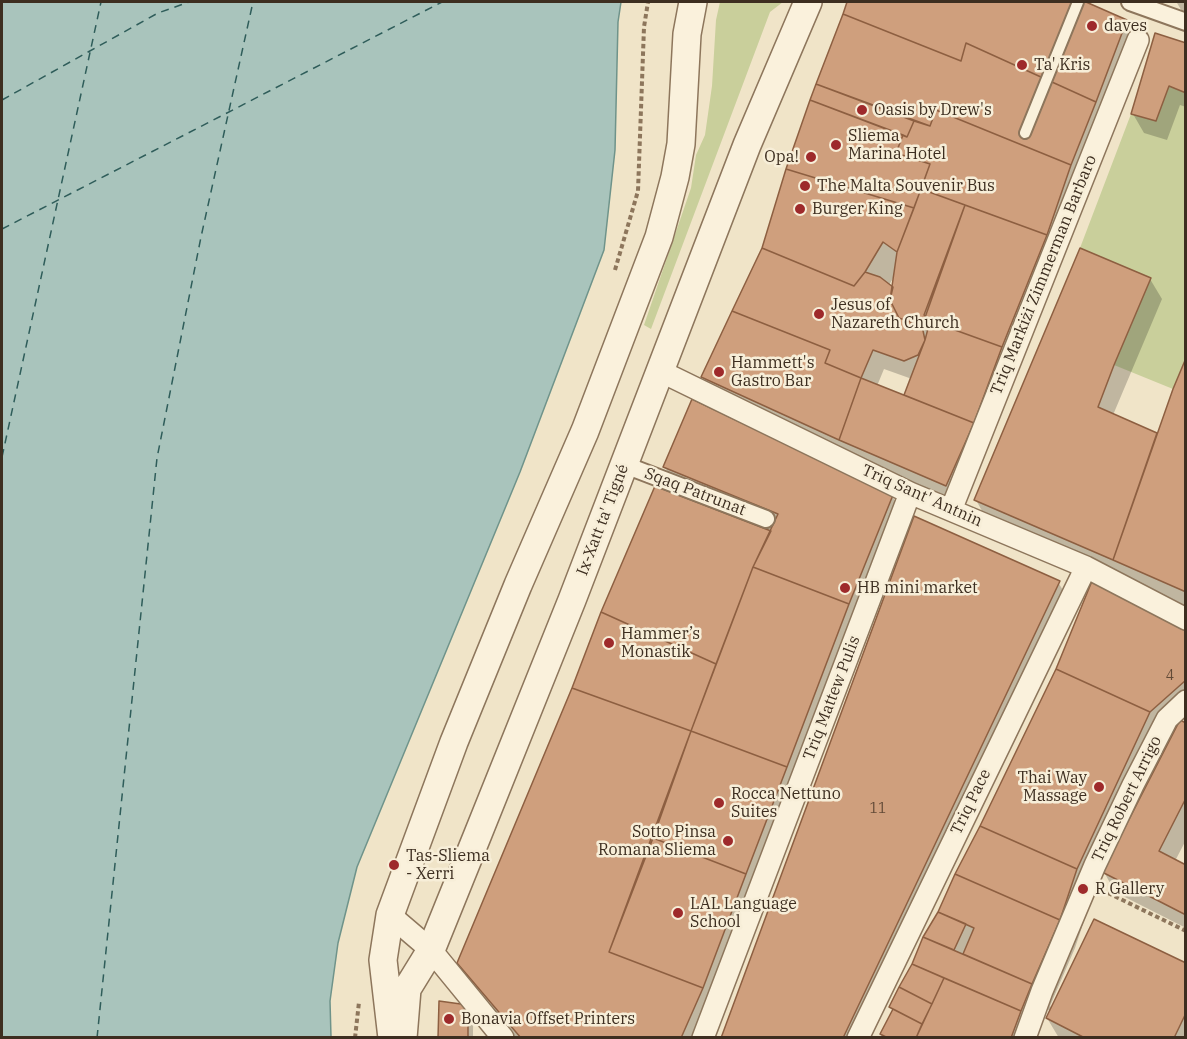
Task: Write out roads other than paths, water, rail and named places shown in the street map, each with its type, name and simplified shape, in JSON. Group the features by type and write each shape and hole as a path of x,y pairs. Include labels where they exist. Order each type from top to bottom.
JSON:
{"street":[{"path":"392,1038 383,960 390,915 454,742 518,585 589,421 659,237 681,144 687,34 693,2"},
{"name":"Ix-Xatt ta' Tigné","path":"403,1038 407,989 431,950 625,465 747,145 808,2"},
{"path":"1130,2 1185,21"},
{"name":"Triq Markiżi Zimmerman Barbaro","path":"951,510 1138,40"},
{"name":"Triq Sant' Antnin","path":"660,371 910,493 1086,567 1185,619"},
{"name":"Sqaq Patrunat","path":"625,465 766,519"},
{"name":"Triq Mattew Pulis","path":"703,1038 910,493"},
{"name":"Triq Pace","path":"858,1038 1086,567"},
{"name":"Triq Robert Arrigo","path":"1025,1038 1087,883 1133,784 1167,719 1185,701"},
{"path":"390,915 431,950 503,1038"}],"lane":[{"path":"1025,133 1078,2"}],"water":[{"path":"2,2 621,2 618,22 615,150 604,250 520,472 357,867 338,943 330,1001 331,1037 2,1037"}],"place":[{"name":"daves","path":"1092,26"},
{"name":"Ta' Kris","path":"1022,65"},
{"name":"Oasis by Drew's","path":"862,110"},
{"name":"Sliema Marina Hotel","path":"836,145"},
{"name":"Opa!","path":"811,157"},
{"name":"The Malta Souvenir Bus","path":"805,186"},
{"name":"Burger King","path":"800,209"},
{"name":"Jesus of Nazareth Church","path":"819,314"},
{"name":"Hammett's Gastro Bar","path":"719,372"},
{"name":"HB mini market","path":"845,588"},
{"name":"Hammer’s Monastik","path":"609,643"},
{"name":"Thai Way Massage","path":"1099,787"},
{"name":"Rocca Nettuno Suites","path":"719,803"},
{"name":"Sotto Pinsa Romana Sliema","path":"728,841"},
{"name":"Tas-Sliema - Xerri","path":"394,865"},
{"name":"R Gallery","path":"1083,889"},
{"name":"LAL Language School","path":"678,913"},
{"name":"Bonavia Offset Printers","path":"449,1019"}]}
